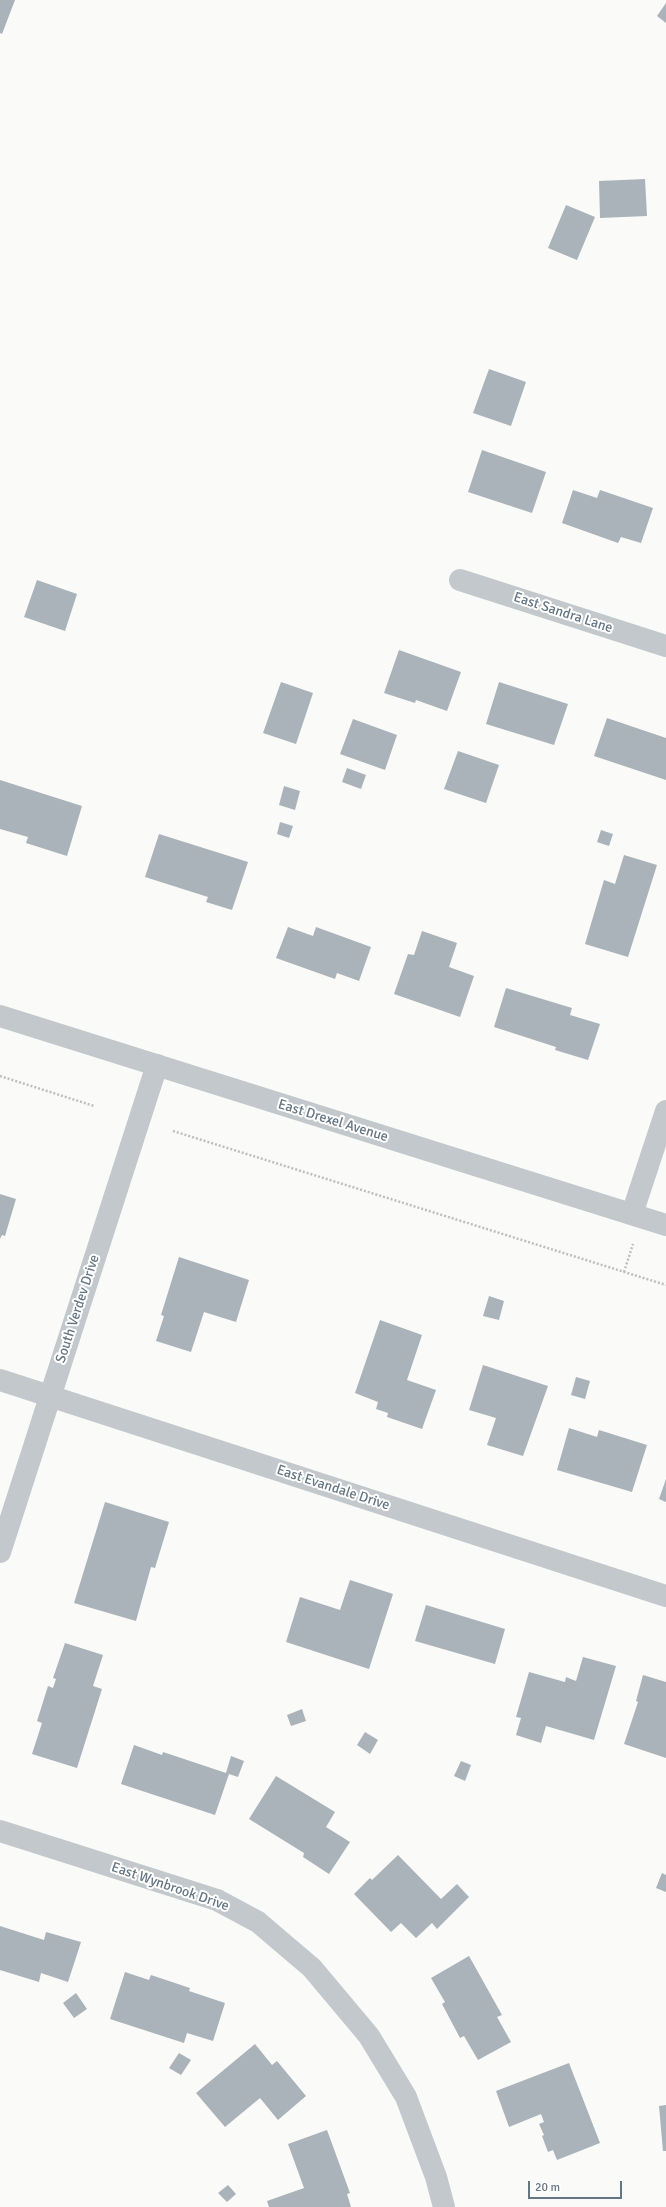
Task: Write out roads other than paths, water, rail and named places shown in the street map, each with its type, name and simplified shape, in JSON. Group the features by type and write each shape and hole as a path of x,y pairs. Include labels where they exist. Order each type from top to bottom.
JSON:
{"street":[{"name":"East Sandra Lane","path":"460,580 666,646"},
{"name":"East Drexel Avenue","path":"0,1016 666,1225"},
{"name":"South Verdev Drive","path":"0,1552 157,1066"},
{"path":"632,1214 666,1111"},
{"name":"East Evandale Drive","path":"0,1380 666,1596"},
{"name":"East Wynbrook Drive","path":"0,1831 217,1900 258,1922 312,1968 369,2036 406,2097 436,2177 444,2207"}]}
